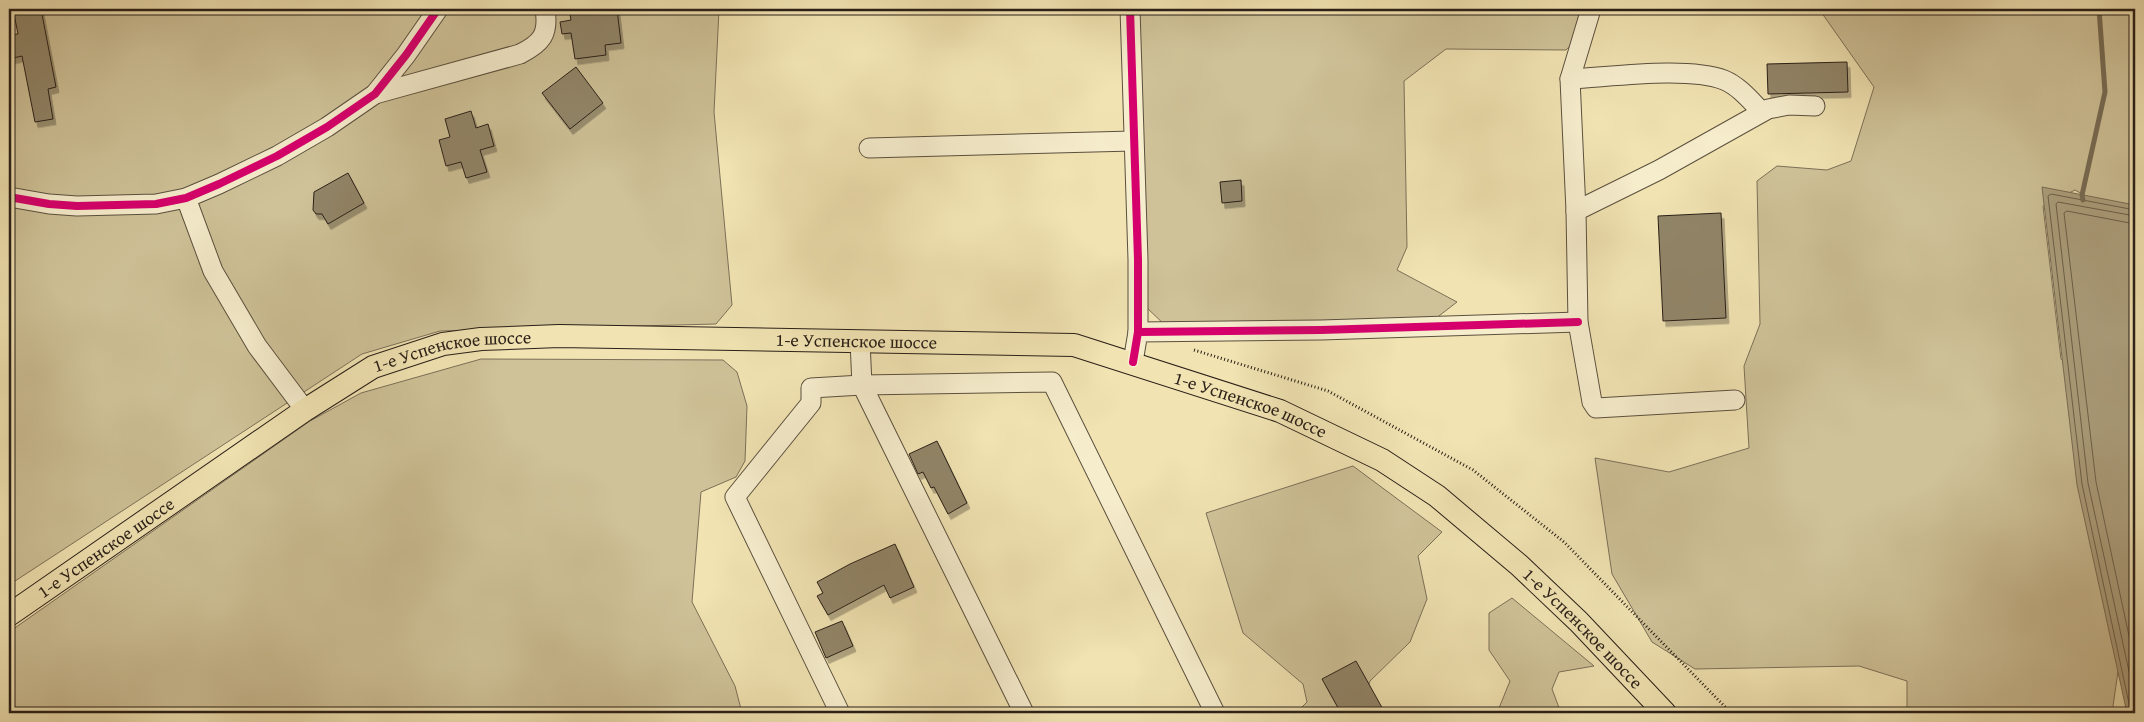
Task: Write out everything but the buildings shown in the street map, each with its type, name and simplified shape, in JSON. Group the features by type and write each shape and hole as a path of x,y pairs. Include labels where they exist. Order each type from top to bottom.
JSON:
{"main road":[{"name":"1-е Успенское шоссе","path":"9,615 305,410 373,367 443,344 481,339 559,336 1074,345 1133,362 1280,411 1382,460 1444,502 1520,564 1579,622 1665,713"}],"street":[{"path":"9,197 49,204 78,206 156,204 186,198 277,156 327,127 375,94 406,55 438,9"},
{"path":"375,94 520,54 534,47 545,34 547,21 545,9"},
{"path":"1130,9 1138,260 1138,332 1133,362"},
{"path":"1591,9 1570,78 1576,211 1578,322 1592,402 1596,408 1735,400"},
{"path":"1570,78 1698,74 1725,81 1744,94 1762,112"},
{"path":"1576,211 1659,170 1768,109 1789,105 1815,106"},
{"path":"868,148 1133,141"},
{"path":"186,198 213,271 258,346 305,410"},
{"path":"1138,332 1321,330 1578,322"},
{"path":"860,341 862,385 1024,713"},
{"path":"840,713 735,497 811,403 811,388 862,385 1052,382 1215,713"}],"shaded area":[{"path":"9,9 719,9 714,112 732,305 716,324 440,331 362,354 9,585"},
{"path":"1133,9 1605,9 1566,50 1446,49 1404,81 1407,247 1397,270 1457,302 1435,319 1170,330 1144,305"},
{"path":"1718,9 1805,9 1742,13"},
{"path":"1819,9 2135,9 2135,206 2119,215 2075,190 2043,206 2061,359 2101,388 2130,588 2112,713 1907,713 1907,681 1859,666 1695,669 1652,642 1612,574 1595,458 1669,472 1749,448 1744,366 1760,324 1757,181 1777,166 1827,170 1851,161 1874,87"},
{"path":"481,359 723,360 737,372 747,406 745,461 736,477 701,492 692,602 735,686 742,713 9,713 9,632 310,421 361,393"},
{"path":"1353,466 1442,532 1418,556 1427,599 1410,642 1370,681 1364,698 1371,713 1296,713 1307,702 1303,684 1243,633 1206,513"},
{"path":"1512,598 1594,666 1559,672 1552,689 1561,713 1497,713 1510,681 1489,650 1489,613"}],"water":[{"path":"2042,187 2135,205 2135,713 2127,713 2077,485"}],"waterway":[{"path":"2083,200 2082,195 2105,92 2099,9"}],"cycle path":[{"path":"9,197 49,204 77,206 156,204 186,198 219,184 277,156 327,127 375,94 406,55 438,9"},
{"path":"1130,9 1138,260 1138,332"},
{"path":"1133,362 1138,332 1321,330 1578,322"}]}
